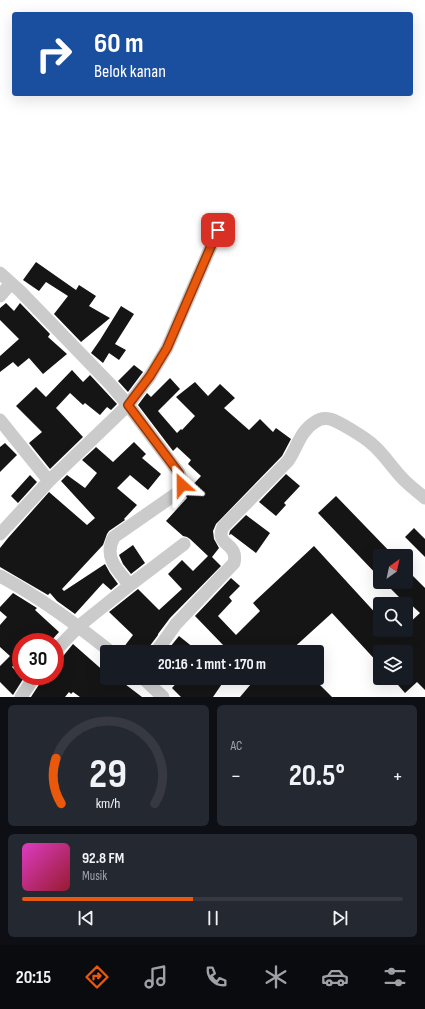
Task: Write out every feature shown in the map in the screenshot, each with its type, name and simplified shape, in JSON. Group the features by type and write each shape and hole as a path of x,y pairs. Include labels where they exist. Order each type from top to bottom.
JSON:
{"street":[{"path":"0,534 49,481 128,405 150,376 167,348 218,230"},
{"path":"0,273 110,384 128,405 179,473 182,481 180,491 118,534 110,546 111,558 114,566 130,585"},
{"path":"0,296 11,283"},
{"path":"161,645 176,624 234,563 234,551 224,542 221,536 223,527 288,461 293,454 296,443 304,431 314,422 321,419 330,420 354,432 372,444 395,468 403,479 425,498"},
{"path":"0,420 49,481"},
{"path":"64,641 78,626 184,544"},
{"path":"0,576 38,598 102,645"},
{"path":"21,697 29,685"},
{"path":"150,685 163,697"}],"building":[{"path":"36,262 76,290 79,285 96,296 89,306 110,318 81,342 54,314 68,296 46,282 39,291 23,280"},
{"path":"6,303 14,311 20,303 50,334 48,337 67,354 43,374 29,358 18,367 13,362 0,372 0,356 19,339 0,320 0,308"},
{"path":"121,306 134,314 115,344 126,350 119,360 109,353 103,363 91,353"},
{"path":"134,365 143,372 128,392 118,381"},
{"path":"72,370 83,382 90,375 117,404 111,410 107,407 100,415 85,403 83,405 70,393 56,408 83,437 50,469 29,443 42,432 16,406 36,387 46,397"},
{"path":"170,378 180,389 158,411 177,433 181,429 182,430 195,416 176,397 195,382 208,396 220,384 235,398 224,408 249,430 260,419 273,432 276,428 291,439 282,456 216,524 213,531 214,539 219,548 212,557 221,566 170,618 150,645 125,645 133,635 109,612 138,589 159,610 182,589 168,574 182,560 193,571 208,556 190,539 183,536 166,521 187,498 186,496 189,489 201,476 188,464 191,460 177,447 173,451 138,405 147,393 151,397"},
{"path":"134,442 146,454 142,458 161,474 148,490 130,475 117,488 137,505 124,519 125,520 109,531 103,545 62,589 64,591 105,564 118,584 111,590 103,583 75,614 57,601 50,593 48,595 0,567 0,548 49,492 87,525 95,518 61,481 67,475 85,488 97,473 82,460 96,447 113,462"},
{"path":"5,443 17,455 0,472 0,447"},
{"path":"286,474 300,486 284,503 286,505 276,516 259,502"},
{"path":"30,475 37,482 18,503 11,496"},
{"path":"336,496 387,549 373,549 373,571 318,513"},
{"path":"246,515 270,533 256,553 231,534 229,535 230,531"},
{"path":"414,528 425,539 425,557 405,537"},
{"path":"133,545 145,563 131,574 123,564 119,555"},
{"path":"314,546 373,610 373,637 413,637 413,620 420,613 413,606 413,597 399,597 391,589 413,589 413,576 425,588 425,690 417,682 405,693 398,685 413,685 413,645 373,645 373,657 332,613 297,645 223,645 195,616 231,578 240,586 229,597 232,601 218,616 236,635 260,611 253,603"},
{"path":"13,593 37,608 35,610 59,632 12,633 12,685 19,685 13,695 0,682 0,666 10,656 0,647 0,625 7,617 0,611 0,607"},
{"path":"179,636 190,645 172,645"},
{"path":"73,644 100,668 100,685 126,685 142,697 80,697 73,692 71,694 69,692 65,697 31,697 39,685 64,685 64,655"},
{"path":"175,685 221,685 213,697 181,697 172,688"},
{"path":"250,685 320,685 332,697 240,697"}],"route":[{"path":"182,485 179,473 128,405 150,376 167,348 218,230"}]}
